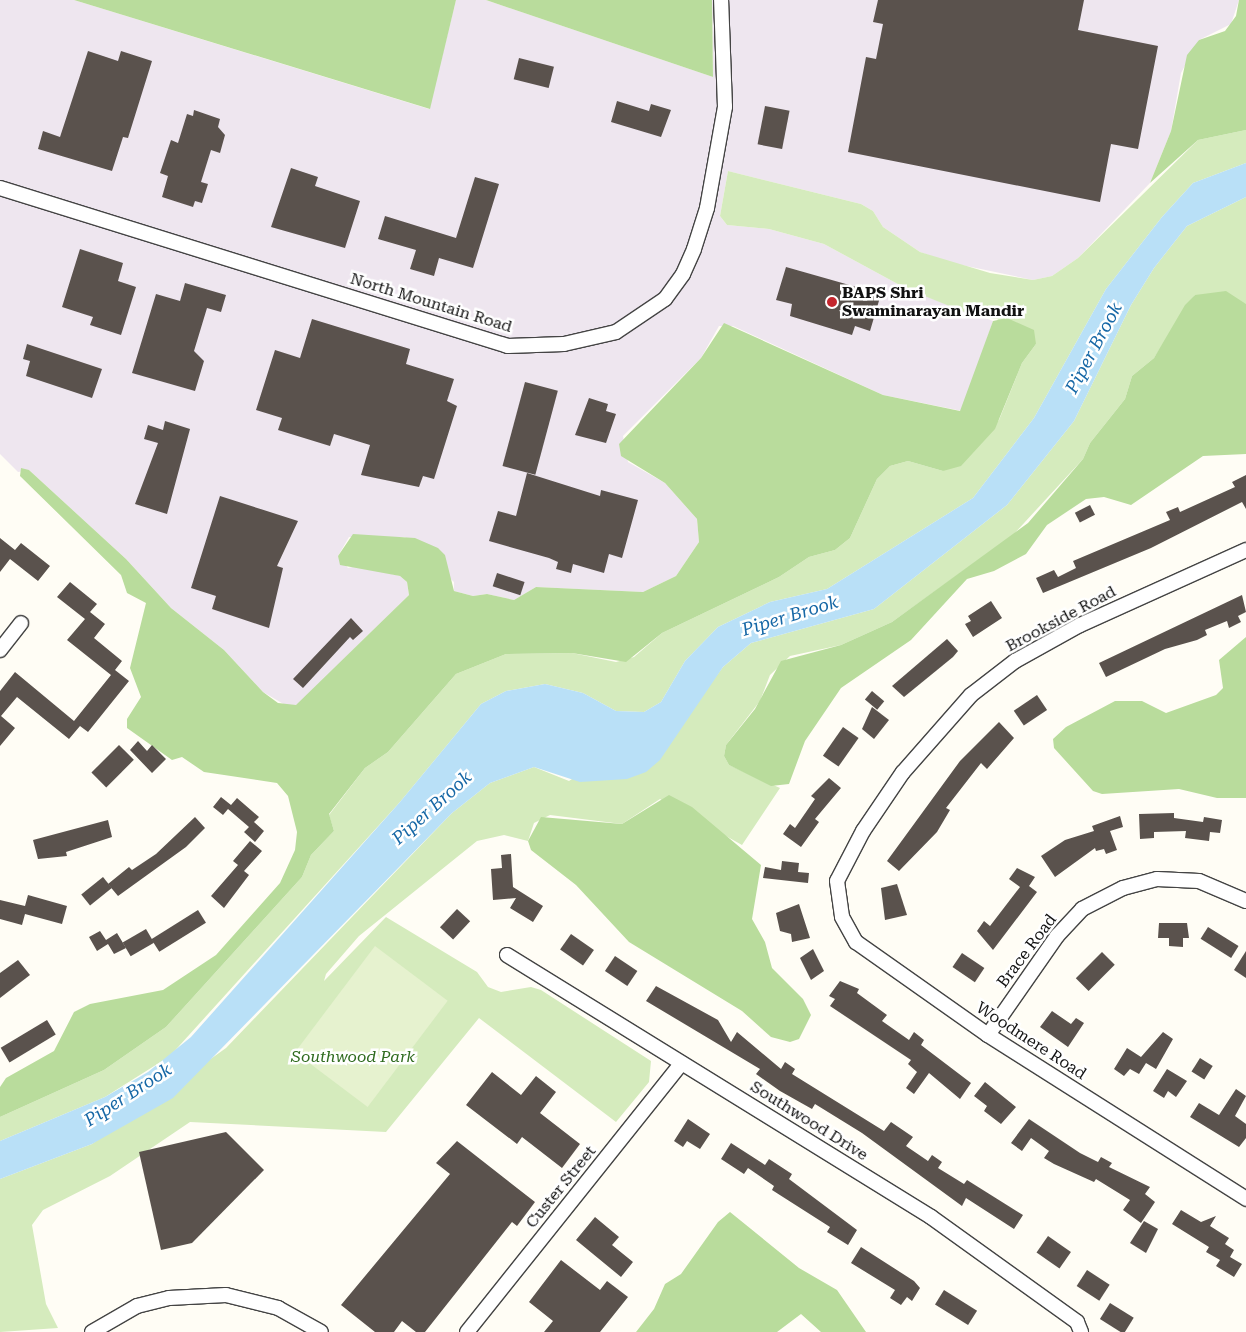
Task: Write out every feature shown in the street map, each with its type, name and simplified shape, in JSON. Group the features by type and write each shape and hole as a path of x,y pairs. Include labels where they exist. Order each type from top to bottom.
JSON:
{"street":[{"name":"North Mountain Road","path":"0,188 508,346 564,344 616,332 665,299 684,274 694,249 707,208 725,107 722,0"},
{"name":"Brookside Road","path":"837,881 863,831 903,772 971,695 1015,661 1080,625 1246,550"},
{"path":"0,650 21,623"},
{"name":"Brace Road","path":"988,1035 1057,936 1082,909 1123,888 1158,879 1199,881 1246,901"},
{"name":"Woodmere Road","path":"837,881 842,917 856,942 988,1035 1246,1199"},
{"name":"Southwood Drive","path":"507,955 931,1217 1077,1322 1080,1332"},
{"name":"Custer Street","path":"467,1332 682,1063"},
{"path":"92,1332 137,1306 169,1298 226,1295 278,1308 321,1332"}],"shaded area":[{"path":"0,0 74,0 429,109 456,0 486,0 713,77 712,0 1239,0 1231,24 1199,40 1181,73 1171,131 1150,183 1078,258 1052,276 1033,280 952,263 920,252 883,227 873,211 861,204 728,171 720,216 727,225 769,229 824,244 907,289 993,321 962,411 883,395 733,326 719,326 701,358 623,436 628,462 665,483 697,519 699,542 676,576 643,592 536,587 514,600 487,594 473,596 454,591 454,582 405,537 349,537 338,556 348,568 357,566 400,576 407,582 409,595 297,705 287,706 263,692 224,650 171,608 126,559 29,470 18,472 0,454"}],"green space":[{"path":"74,0 456,0 430,109"},
{"path":"486,0 712,0 713,77"},
{"path":"1239,0 1246,0 1246,130 1198,140 1150,183 1171,131 1187,55 1199,40 1225,31 1236,16"},
{"path":"1246,130 1246,163 1193,183 1162,217 1106,289 1034,418 973,498 827,589 770,602 718,627 685,661 661,702 644,712 616,711 583,693 545,684 506,691 481,704 400,802 170,1056 105,1097 0,1141 0,1117 104,1070 166,1027 302,877 311,855 334,831 329,815 365,768 388,752 456,674 506,654 572,653 616,662 634,657 662,633 779,577 809,557 835,550 850,538 877,479 890,466 908,461 943,471 999,420 1022,363 1036,344 997,319 977,317 907,289 824,244 769,229 727,225 720,216 728,171 861,204 873,211 883,227 920,252 990,273 1033,280 1052,276 1078,258 1198,140"},
{"name":"Southwood Park","path":"1246,197 1246,304 1195,295 1154,358 1132,376 1125,399 1090,443 1083,459 1013,535 892,622 841,645 790,656 770,675 760,701 726,745 724,756 729,765 780,788 742,845 660,799 622,824 550,815 534,823 528,841 504,835 477,841 359,936 326,974 324,981 386,917 477,972 488,987 501,992 531,987 541,990 651,1061 649,1082 616,1122 479,1018 386,1132 190,1122 110,1176 43,1210 32,1225 46,1304 58,1328 0,1332 0,1179 92,1144 226,1048 452,813 490,783 534,767 569,781 702,695 723,667 751,643 874,609 1007,505 1074,421 1131,305 1154,268 1187,226"},
{"path":"1226,291 1246,304 1246,454 1203,456 1131,505 1104,497 1086,499 1047,525 1026,554 994,571 967,579 911,640 841,688 805,741 789,784 771,786 729,765 724,756 726,745 755,709 781,661 841,645 892,622 1028,523 1083,459 1090,443 1125,399 1132,376 1154,358 1185,305 1195,295"},
{"path":"1007,318 1034,330 1036,344 1022,363 995,429 961,466 943,471 908,461 890,466 877,479 850,538 835,550 809,557 779,577 662,633 626,662 572,653 506,654 456,674 388,752 365,768 329,814 334,831 311,855 302,877 166,1027 104,1070 0,1117 0,1087 6,1078 54,1051 74,1012 90,1004 163,990 216,955 280,883 295,850 297,832 288,796 277,783 204,772 182,757 172,760 127,728 127,719 141,697 130,668 146,603 127,593 121,575 20,476 21,468 29,470 126,559 171,608 224,650 263,692 278,703 296,705 409,595 407,582 400,576 340,565 338,556 353,534 415,538 438,548 445,555 454,591 473,596 487,594 514,600 536,587 643,592 676,576 699,542 697,519 665,483 621,456 619,444 701,358 724,323 883,395 960,411 993,321"},
{"path":"1246,637 1246,798 1217,798 1179,789 1102,794 1093,791 1054,748 1053,739 1066,727 1115,701 1142,701 1166,713 1216,695 1223,688 1219,660"},
{"path":"669,795 692,807 761,865 752,919 765,942 772,968 803,999 811,1015 799,1039 790,1042 771,1037 742,1011 629,942 576,885 531,850 528,841 541,817 622,824"},
{"name":"Southwood Park","path":"375,946 448,1001 368,1107 295,1052"},
{"path":"730,1212 799,1268 837,1290 866,1332 821,1332 801,1314 777,1332 636,1332 654,1309 665,1284 681,1274 718,1222"}],"water":[{"name":"Piper Brook","path":"1246,163 1246,197 1187,226 1154,268 1131,305 1074,421 1007,505 874,609 751,643 723,667 660,760 646,772 627,779 580,782 534,767 490,783 452,813 173,1098 92,1144 0,1179 0,1141 105,1097 148,1072 191,1037 400,802 481,704 506,691 545,684 583,693 616,711 644,712 661,702 685,661 718,627 770,602 827,589 973,498 1034,418 1106,289 1162,217 1193,183"}],"building":[{"path":"878,0 1084,0 1078,30 1158,46 1138,149 1111,144 1100,202 848,152 866,57 876,59 883,24 873,22"},
{"path":"88,51 118,61 121,51 152,61 128,138 123,137 112,171 38,149 43,131 60,137"},
{"path":"519,58 554,67 549,88 514,79"},
{"path":"617,101 649,111 651,104 671,110 661,137 611,122"},
{"path":"765,106 790,111 782,149 758,144"},
{"path":"194,110 220,119 218,127 225,135 220,153 211,150 201,182 208,184 202,203 195,201 193,207 162,197 168,176 160,173 171,140 178,143 187,114 193,116"},
{"path":"291,168 318,177 315,186 360,201 345,248 271,227"},
{"path":"475,177 499,184 473,268 439,258 434,276 410,269 416,250 378,239 385,216 456,238"},
{"path":"80,249 123,263 118,281 136,287 121,335 90,325 93,317 62,307"},
{"name":"BAPS Shri Swaminarayan Mandir","path":"786,267 881,294 870,331 855,326 852,335 790,316 792,304 776,300"},
{"path":"185,283 226,295 221,312 207,308 194,351 204,361 195,391 132,373 156,294 180,301"},
{"path":"312,319 410,349 406,364 454,379 447,401 457,406 434,479 423,476 419,487 361,475 370,445 334,434 330,446 278,430 282,418 256,410 275,350 300,358"},
{"path":"27,344 102,369 92,398 26,376 30,361 23,359"},
{"path":"525,382 558,391 535,475 502,466"},
{"path":"589,398 608,404 606,411 616,414 606,443 575,435"},
{"path":"165,421 190,429 167,514 135,504 158,443 144,439 148,425 163,430"},
{"path":"527,473 600,496 601,490 638,500 622,558 609,554 604,573 573,564 571,573 556,569 558,562 549,558 489,541 498,511 516,516"},
{"path":"1246,475 1246,509 1242,502 1151,548 1043,593 1036,578 1054,570 1058,577 1076,568 1073,561 1170,520 1166,512 1178,507 1180,512 1235,487 1232,482"},
{"path":"220,496 298,521 277,566 283,568 269,628 212,609 216,596 191,588"},
{"path":"1090,505 1095,515 1080,523 1075,513"},
{"path":"0,538 15,550 21,543 50,566 38,581 10,559 0,572"},
{"path":"497,573 525,582 520,595 493,586"},
{"path":"70,582 97,604 90,612 105,624 94,638 122,661 115,670 129,681 88,732 80,726 69,739 17,697 1,716 15,728 0,746 0,691 15,672 74,721 111,675 67,640 85,619 57,597"},
{"path":"1242,595 1246,612 1238,616 1241,622 1229,628 1227,621 1205,630 1207,635 1197,640 1165,649 1106,677 1099,663"},
{"path":"991,601 1002,618 973,637 965,624 971,621 968,616"},
{"path":"351,618 363,631 353,640 350,637 303,688 293,679"},
{"path":"947,639 958,651 953,657 904,697 892,686"},
{"path":"872,691 884,701 877,710 865,699"},
{"path":"1037,695 1047,710 1024,726 1014,711"},
{"path":"872,707 889,720 874,739 862,729"},
{"path":"999,722 1014,738 987,769 981,763 946,808 950,810 937,832 899,871 887,861 960,761"},
{"path":"843,727 859,738 838,767 823,756"},
{"path":"138,741 147,751 152,745 166,759 152,773 130,750"},
{"path":"119,745 134,760 106,787 91,773"},
{"path":"829,778 841,788 815,819 819,822 801,847 783,834 790,824 795,828 815,799 811,796"},
{"path":"221,797 231,805 237,798 259,817 254,822 264,831 255,842 244,832 249,827 228,809 223,815 213,807"},
{"path":"1174,813 1174,818 1203,822 1204,817 1222,820 1220,833 1210,832 1209,841 1185,838 1186,831 1154,832 1154,838 1140,839 1139,814"},
{"path":"1120,816 1123,827 1110,831 1117,850 1106,854 1104,849 1096,851 1095,848 1055,877 1041,856 1065,840 1094,831 1092,826"},
{"path":"195,817 205,828 186,847 118,896 108,884 129,867 132,870 156,854"},
{"path":"108,820 112,837 66,852 67,856 38,859 33,840"},
{"path":"250,841 262,851 244,871 249,875 224,908 211,896 238,865 233,861"},
{"path":"511,854 513,887 543,906 533,922 510,908 516,898 493,900 491,869 502,868 501,855"},
{"path":"782,861 799,863 798,872 809,873 808,883 763,878 765,867 781,870"},
{"path":"1017,868 1035,877 1029,886 1037,892 993,950 977,931 984,921 990,926 1020,887 1009,879"},
{"path":"103,877 112,888 90,906 81,895"},
{"path":"897,884 907,915 885,920 881,888"},
{"path":"28,895 67,906 62,924 25,914 22,925 0,919 0,900 25,906"},
{"path":"799,904 810,938 792,942 791,934 780,931 776,913"},
{"path":"457,909 470,921 453,940 440,927"},
{"path":"198,910 206,923 159,952 151,939"},
{"path":"1159,923 1187,923 1189,938 1183,938 1183,947 1169,946 1169,938 1158,938"},
{"path":"1208,927 1239,946 1231,958 1201,939"},
{"path":"146,929 154,943 131,956 123,942"},
{"path":"100,931 106,940 117,933 126,948 114,954 108,944 97,951 89,937"},
{"path":"571,934 594,950 583,966 560,950"},
{"path":"813,949 824,971 811,980 800,958"},
{"path":"1246,951 1246,978 1234,970"},
{"path":"1102,952 1115,965 1089,991 1076,978"},
{"path":"962,953 984,968 975,982 952,967"},
{"path":"615,956 637,971 627,986 605,971"},
{"path":"18,960 30,975 0,998 0,973"},
{"path":"840,981 859,989 857,993 887,1015 882,1021 909,1040 914,1032 924,1040 921,1045 971,1083 960,1099 929,1073 914,1094 906,1088 917,1072 908,1064 911,1060 830,1006 835,999 829,996"},
{"path":"656,986 718,1020 731,1042 737,1032 781,1069 785,1062 795,1069 792,1074 884,1131 891,1122 913,1137 906,1146 928,1161 932,1155 942,1162 938,1168 964,1184 967,1180 1023,1215 1014,1229 966,1198 962,1206 862,1133 815,1104 812,1109 780,1091 756,1074 760,1069 646,1001"},
{"path":"1052,1011 1071,1024 1076,1018 1084,1023 1068,1047 1040,1027"},
{"path":"47,1020 56,1035 9,1062 1,1048"},
{"path":"1163,1032 1173,1039 1156,1069 1146,1063 1139,1074 1130,1069 1124,1076 1114,1069 1127,1048 1141,1057"},
{"path":"1200,1058 1213,1066 1204,1080 1192,1072"},
{"path":"1167,1069 1187,1081 1176,1097 1168,1091 1164,1098 1153,1091"},
{"path":"492,1072 521,1095 536,1076 556,1092 540,1113 580,1144 562,1168 522,1137 517,1144 466,1105"},
{"path":"985,1082 1016,1107 1001,1124 984,1111 987,1106 974,1096"},
{"path":"1236,1089 1246,1096 1235,1116 1246,1124 1246,1138 1239,1147 1190,1117 1199,1103 1219,1115"},
{"path":"688,1119 710,1134 700,1149 687,1141 683,1147 674,1141"},
{"path":"1029,1119 1080,1153 1098,1162 1101,1157 1112,1163 1109,1167 1150,1187 1145,1194 1155,1202 1141,1223 1123,1210 1130,1200 1096,1179 1094,1182 1044,1158 1049,1151 1031,1138 1022,1151 1011,1143"},
{"path":"226,1132 264,1170 192,1243 161,1250 139,1152"},
{"path":"457,1141 535,1202 517,1226 512,1222 425,1332 416,1332 402,1321 394,1332 375,1332 341,1305 450,1174 436,1163"},
{"path":"731,1143 765,1165 769,1159 792,1174 789,1179 857,1230 848,1245 827,1232 830,1227 772,1190 774,1186 748,1168 744,1174 721,1159"},
{"path":"1181,1210 1201,1222 1216,1216 1210,1226 1229,1238 1225,1244 1234,1250 1230,1257 1242,1264 1234,1277 1216,1266 1220,1260 1206,1252 1209,1247 1172,1224"},
{"path":"595,1217 619,1237 612,1245 633,1262 621,1277 576,1240"},
{"path":"1144,1221 1158,1229 1146,1253 1130,1243"},
{"path":"1048,1236 1071,1252 1059,1268 1037,1252"},
{"path":"861,1247 914,1281 920,1288 912,1301 907,1297 901,1305 890,1298 895,1290 851,1263"},
{"path":"561,1260 600,1290 607,1281 628,1297 600,1332 544,1332 553,1321 529,1302"},
{"path":"1087,1270 1110,1285 1099,1301 1077,1286"},
{"path":"944,1290 977,1311 968,1325 935,1304"},
{"path":"1110,1303 1134,1318 1125,1332 1121,1332 1100,1319"}],"place":[{"name":"BAPS Shri Swaminarayan Mandir","path":"832,302"}]}
